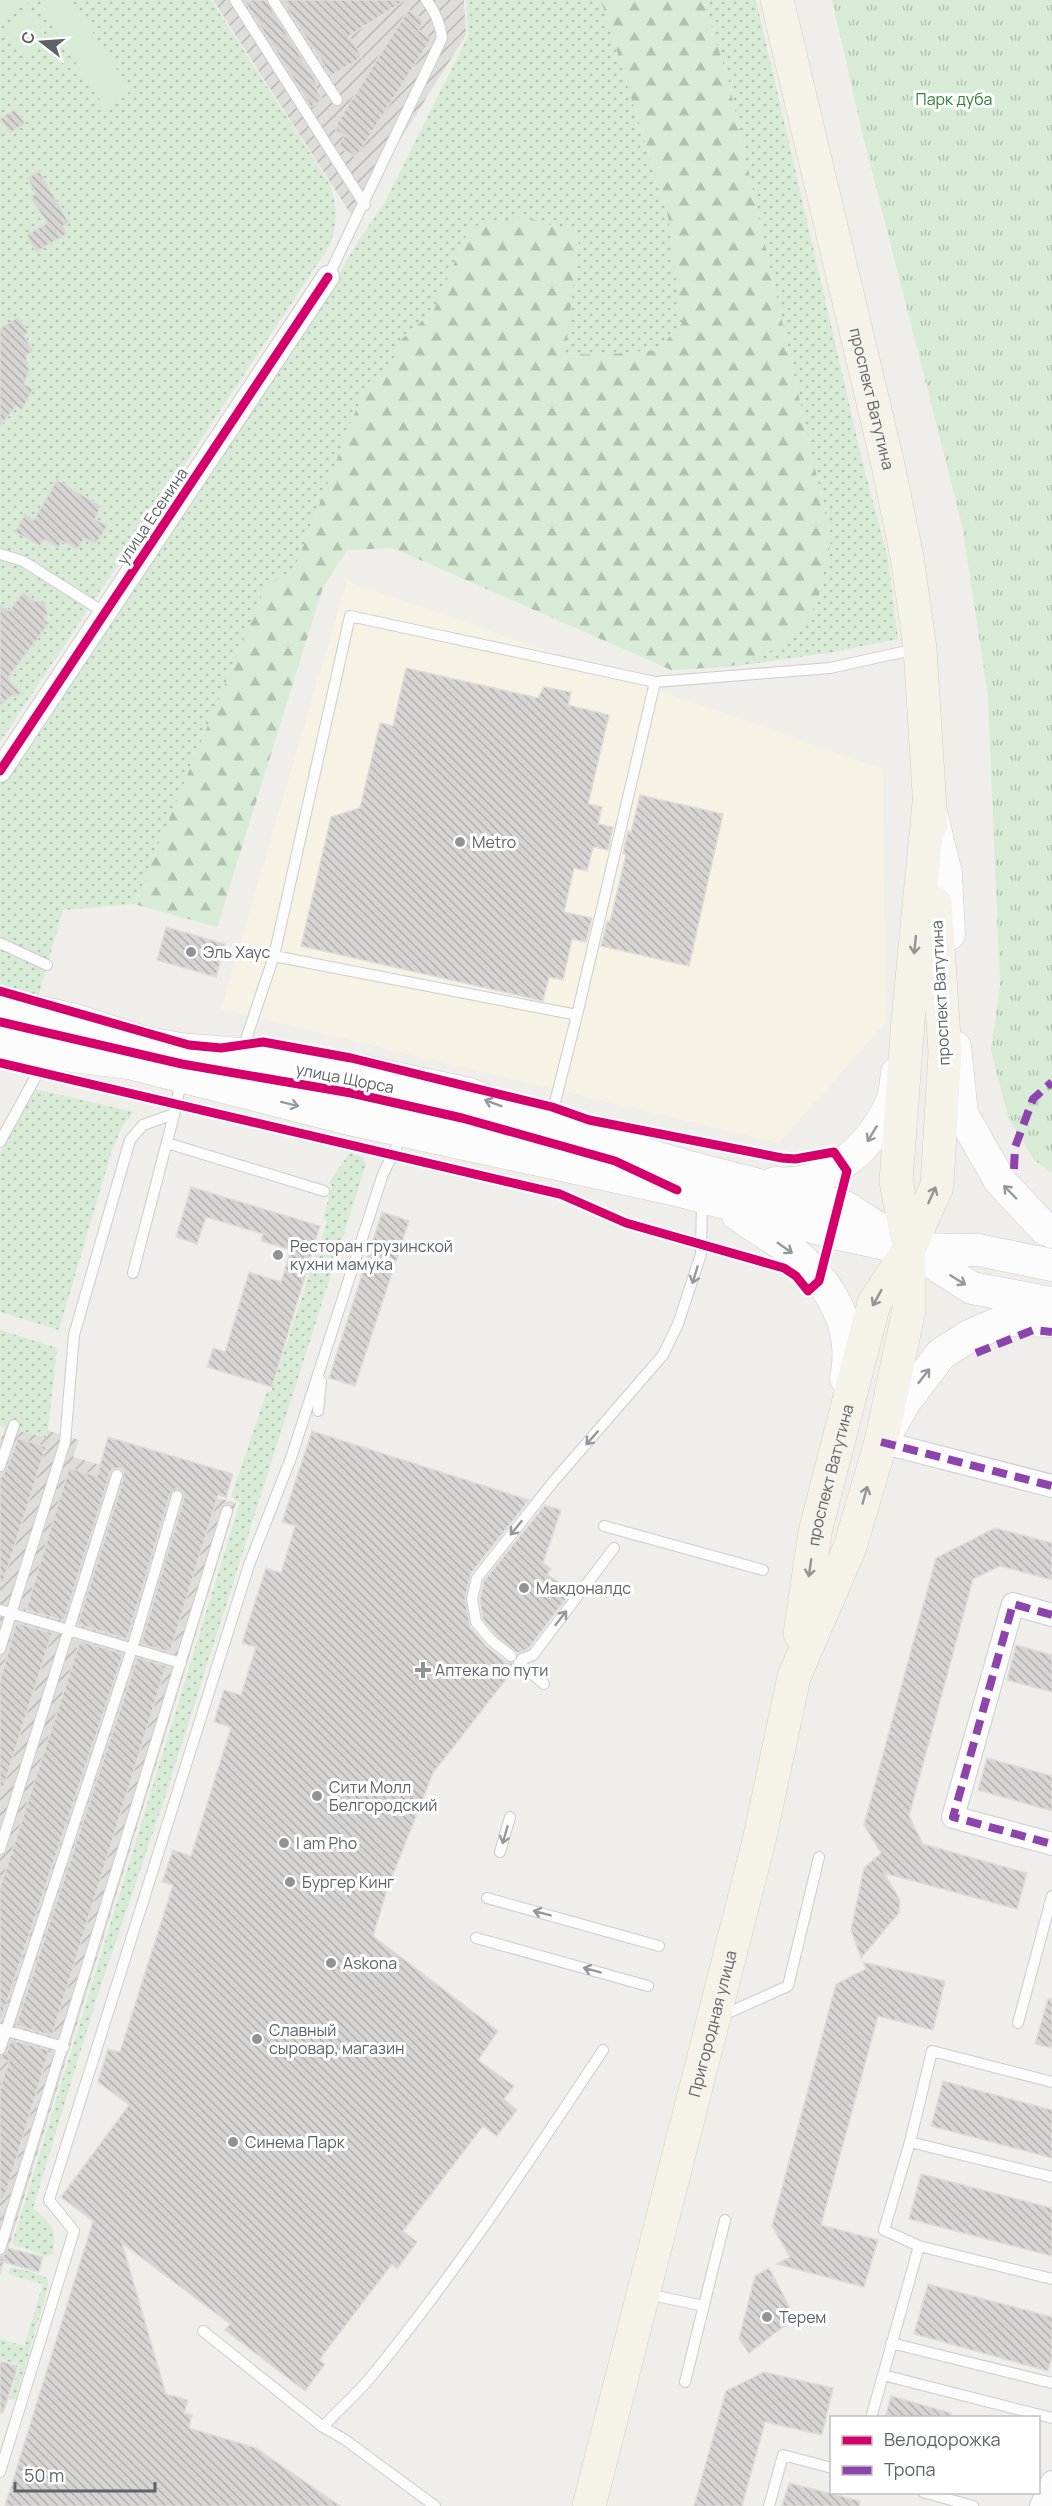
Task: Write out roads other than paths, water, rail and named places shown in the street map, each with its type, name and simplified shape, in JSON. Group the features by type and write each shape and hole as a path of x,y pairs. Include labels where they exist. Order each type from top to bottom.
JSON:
{"main road":[{"name":"проспект Ватутина","path":"777,0 888,465 907,557 920,648 945,1052 937,1186 909,1249 874,1303 815,1532 794,1677"},
{"name":"проспект Ватутина","path":"850,1547 880,1442 909,1310 909,1249 896,1181 908,1020 929,803"},
{"path":"929,803 946,873 955,1047 962,1114 1000,1181 1045,1229 1052,1232"},
{"name":"улица Щорса","path":"0,1003 72,1019 143,1042 180,1049 241,1054 358,1070 469,1094 704,1187 839,1234 909,1249"},
{"path":"704,1187 779,1184 814,1179 848,1161 867,1143 892,1100 908,1020"},
{"name":"улица Щорса","path":"0,1041 49,1053 129,1063 404,1131 704,1187"},
{"path":"704,1187 799,1258 822,1284 842,1315 848,1336 850,1358 815,1532"},
{"path":"909,1249 978,1250 1052,1265"},
{"path":"909,1249 972,1288 1052,1303"},
{"path":"880,1442 906,1400 941,1354 969,1336 1006,1320 1052,1321"},
{"name":"Пригородная улица","path":"589,2506 759,1841 794,1677 850,1547"}],"street":[{"name":"улица Есенина","path":"0,771 328,278"},
{"name":"улица Щорса","path":"0,1022 182,1064 362,1096 462,1118 704,1187"},
{"path":"880,1442 1052,1486"},
{"path":"1052,1615 1013,1604 953,1817 1052,1844"},
{"path":"1045,2505 1052,2482"}],"lane":[{"path":"234,0 365,205"},
{"path":"273,0 337,100"},
{"path":"328,278 365,205 442,38 440,21 426,0"},
{"path":"0,554 23,561 105,613"},
{"path":"241,1054 274,956 350,616 655,682 830,668 920,648"},
{"path":"549,1125 655,682"},
{"path":"0,943 47,964"},
{"path":"274,956 577,1015"},
{"path":"0,1142 49,1053"},
{"path":"133,1273 167,1143 181,1076"},
{"path":"0,1649 6,1611 65,1442 74,1335 130,1140 143,1125 174,1114"},
{"path":"0,2472 74,2231 49,2200 249,1565 291,1458 382,1174 404,1131"},
{"path":"167,1143 324,1191"},
{"path":"544,1684 517,1659 491,1640 476,1622 472,1599 477,1578 553,1482 663,1355 678,1324 701,1254 704,1187"},
{"path":"318,1411 320,1384 378,1207"},
{"path":"0,1466 14,1425"},
{"path":"0,1850 117,1475"},
{"path":"0,2049 3,2029 132,1649 177,1496"},
{"path":"0,2249 227,1511"},
{"path":"604,1526 764,1570"},
{"path":"517,1659 533,1654 614,1548"},
{"path":"6,1611 181,1663"},
{"path":"500,1852 510,1817"},
{"path":"712,2019 788,1986 819,1857"},
{"path":"1018,2023 1052,1896"},
{"path":"487,1898 659,1946"},
{"path":"476,1938 648,1986"},
{"path":"3,2029 64,2047"},
{"path":"323,2427 369,2380 432,2297 510,2190 603,2050"},
{"path":"1052,2082 932,2051 910,2142 884,2230 919,2246 1052,2279"},
{"path":"910,2142 1052,2177"},
{"path":"685,2382 725,2220"},
{"path":"872,2416 919,2246"},
{"path":"644,2293 704,2306"},
{"path":"203,2331 323,2427 344,2439 435,2506"},
{"path":"891,2343 1052,2384"},
{"path":"883,2375 1052,2418"},
{"path":"769,2506 783,2454 830,2468"},
{"path":"927,2494 973,2506"}],"place":[{"name":"Metro","path":"460,842"},
{"name":"Эль Хаус","path":"191,952"},
{"name":"Ресторан грузинской кухни мамука","path":"278,1255"},
{"name":"Макдоналдс","path":"524,1588"},
{"name":"Аптека по пути","path":"423,1670"},
{"name":"Сити Молл Белгородский","path":"317,1796"},
{"name":"I am Pho","path":"284,1843"},
{"name":"Бургер Кинг","path":"290,1882"},
{"name":"Askona","path":"331,1963"},
{"name":"Славный сыровар, магазин","path":"257,2039"},
{"name":"Синема Парк","path":"233,2142"},
{"name":"Терем","path":"767,2317"}],"park label":[{"name":"Парк дуба","path":"954,99"}]}
